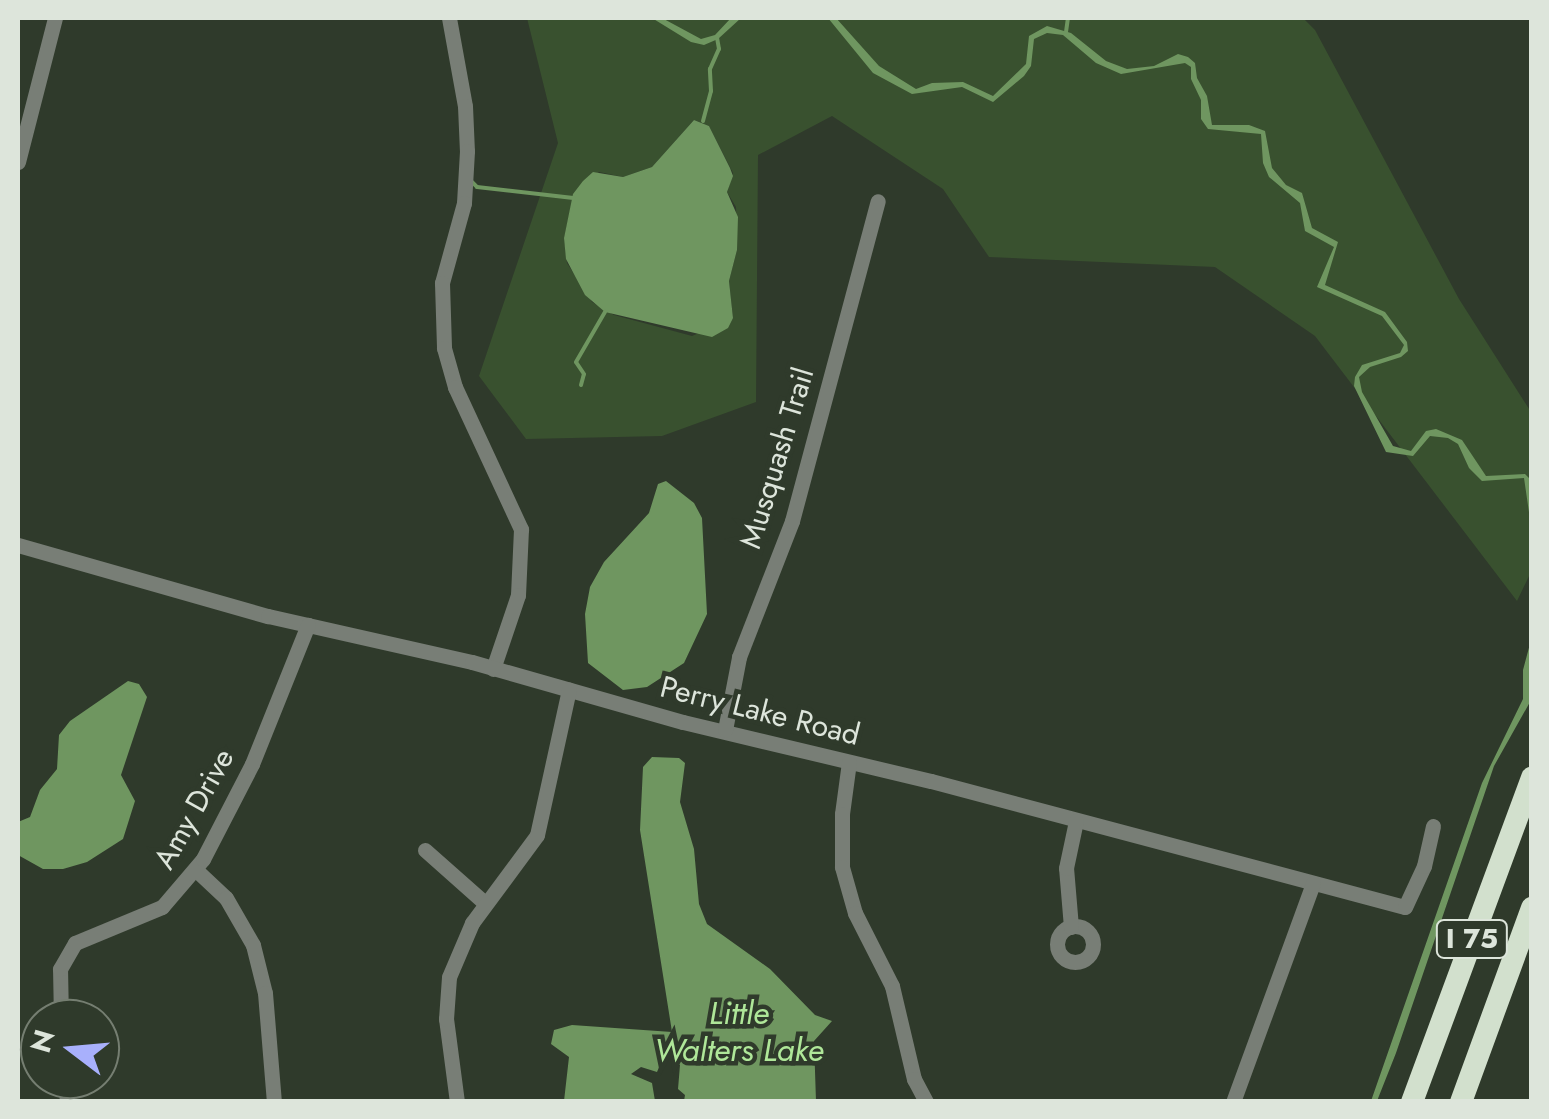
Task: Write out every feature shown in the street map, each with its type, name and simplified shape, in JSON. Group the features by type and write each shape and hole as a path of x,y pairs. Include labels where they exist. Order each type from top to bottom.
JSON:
{"highway":[{"name":"I 75","path":"1412,1102 1532,777"},
{"name":"I 75","path":"1461,1102 1532,908"}],"street":[{"path":"18,162 55,18"},
{"path":"449,18 465,106 466,151 464,203 442,283 444,348 455,387 521,529 518,595 493,668"},
{"name":"Musquash Trail","path":"725,730 739,657 792,521 878,200"},
{"name":"Perry Lake Road","path":"18,545 308,625 493,668 1405,907 1424,866 1433,826"},
{"name":"Amy Drive","path":"61,999 60,969 74,943 162,908 196,869 252,764 308,625"},
{"path":"456,1102 446,1019 449,977 464,938 523,856 543,820 569,689"},
{"path":"850,762 842,814 842,867 855,913 892,986 914,1078 926,1102"},
{"path":"1071,927 1066,868 1076,820"},
{"path":"425,850 486,903"},
{"path":"196,869 234,909 253,945 265,993 274,1102"},
{"path":"1233,1102 1313,883"}],"shaded area":[{"path":"527,18 1303,18 1315,30 1459,299 1531,412 1531,572 1517,601 1315,336 1215,267 989,257 943,189 832,116 758,155 756,402 662,436 526,439 479,376 558,143","holes":["694,120 709,126 733,173 727,192 736,207 737,250 729,281 733,318 692,336 614,315 592,302 567,263 564,238 573,198 599,172 623,177 652,167"]}],"water":[{"path":"652,18 662,18 701,39 715,35 731,18 741,18 718,39 704,45 691,42"},
{"path":"828,18 836,18 879,66 916,89 932,83 963,82 993,96 1026,64 1029,36 1047,26 1071,33 1106,61 1127,69 1154,66 1178,54 1188,57 1195,63 1197,78 1207,96 1212,125 1249,125 1265,131 1272,168 1286,185 1302,193 1312,228 1338,242 1325,285 1385,312 1407,342 1408,351 1401,357 1370,367 1359,377 1362,392 1393,446 1411,451 1426,431 1436,429 1462,440 1486,476 1525,474 1530,479 1531,526 1524,478 1482,481 1469,468 1458,444 1448,438 1430,436 1413,456 1386,452 1354,386 1355,377 1362,365 1400,353 1404,345 1382,316 1317,287 1334,247 1305,231 1300,203 1269,177 1263,163 1261,134 1208,129 1201,119 1201,100 1191,79 1191,67 1185,63 1121,74 1096,63 1063,35 1047,33 1034,39 1031,66 1024,76 993,102 962,87 912,94 873,73"},
{"path":"694,120 709,126 730,168 733,176 727,192 738,217 737,250 729,281 733,318 728,328 712,337 605,312 585,295 566,259 564,238 573,194 583,181 593,172 623,177 652,167"},
{"path":"666,481 694,503 702,518 707,614 684,663 647,687 623,690 588,663 585,614 590,587 604,562 649,513 658,484"},
{"path":"1531,640 1530,702 1494,766 1396,1053 1377,1101 1371,1101 1482,783 1523,699 1523,670"},
{"path":"128,681 139,684 147,697 121,775 135,801 123,839 87,862 63,869 43,869 18,855 18,822 30,817 40,790 57,769 59,735 70,721"},
{"name":"Little Walters Lake","path":"652,757 679,758 685,763 680,802 694,849 699,904 707,924 770,969 815,1015 832,1021 814,1041 816,1101 684,1101 685,1095 678,1089 680,1065 669,1057 662,1060 657,1072 641,1067 631,1074 652,1083 655,1101 564,1101 569,1057 551,1044 554,1030 572,1025 672,1032 640,830 643,767"}],"waterway":[{"path":"1066,32 1068,18"},
{"path":"703,121 711,91 710,69 719,49 717,38"},
{"path":"472,182 477,187 573,198"},
{"path":"581,385 584,374 576,362 605,312"}]}
